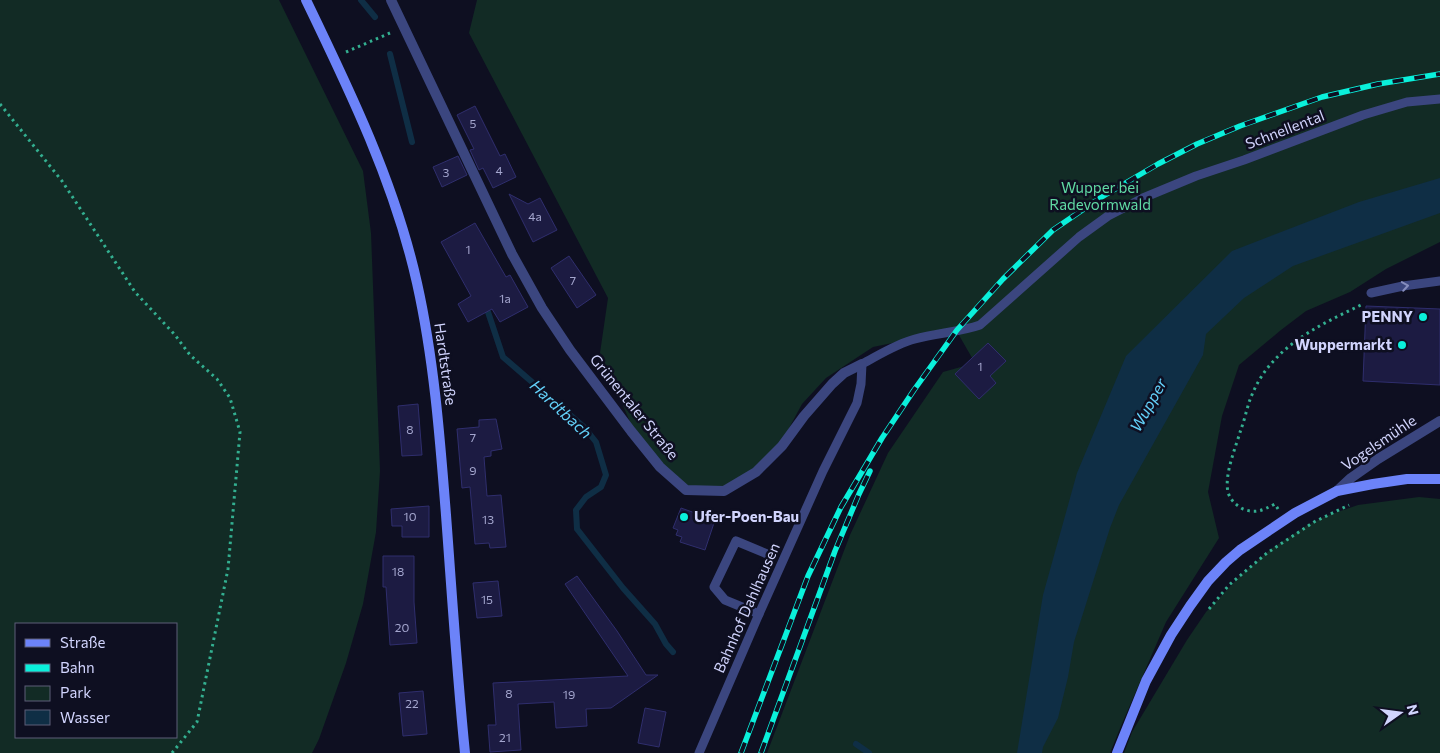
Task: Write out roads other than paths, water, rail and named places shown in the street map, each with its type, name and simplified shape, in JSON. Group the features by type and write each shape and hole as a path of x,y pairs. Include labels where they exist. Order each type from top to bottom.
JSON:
{"main road":[{"name":"Hardtstraße","path":"306,0 334,57 371,142 400,218 417,284 430,356 441,446 464,753"},
{"path":"1116,753 1146,681 1171,635 1208,581 1240,550 1317,500 1337,492 1407,479 1440,478"}],"street":[{"name":"Grünentaler Straße","path":"391,0 512,254 542,308 570,350 626,424 660,466 686,490 724,491 756,472 782,446 804,416 832,384 844,374 862,364"},
{"name":"Vogelsmühle","path":"1337,492 1351,478 1378,459 1440,421"}],"lane":[{"name":"Schnellental","path":"1144,198 1196,176 1363,115 1407,102 1440,99"},
{"name":"Grünentaler Straße","path":"862,364 894,346 914,339 980,325 1079,237 1108,216 1144,198"},
{"path":"1371,293 1440,281"},
{"name":"Bahnhof Dahlhausen","path":"699,753 823,471 857,404 862,364"},
{"path":"759,614 725,600 714,587 736,541 767,554"}],"water":[{"name":"Wupper","path":"1440,178 1440,213 1293,266 1244,298 1206,334 1203,355 1119,505 1110,528 1074,642 1058,718 1043,747 1042,753 1017,753 1043,595 1077,473 1126,356 1232,251 1359,202"}],"waterway":[{"name":"Hardtbach","path":"361,0 375,17"},
{"name":"Hardtbach","path":"390,54 412,142"},
{"name":"Hardtbach","path":"488,312 503,357 584,427 596,442 606,475 601,487 586,497 576,510 577,529 623,588 655,624 666,644 673,652"},
{"name":"Hardtbach","path":"856,744 869,753"}],"railway":[{"path":"741,753 808,576 841,507 882,438 957,330 1003,279 1053,230 1100,198 1158,164 1197,144 1240,126 1322,97 1378,84 1440,74"},
{"path":"761,753 835,551 870,471"}],"place":[{"name":"PENNY","path":"1423,317"},
{"name":"Wuppermarkt","path":"1402,345"},
{"name":"Ufer-Poen-Bau","path":"684,517"}],"park label":[{"name":"Wupper bei Radevormwald","path":"1100,196"}]}
